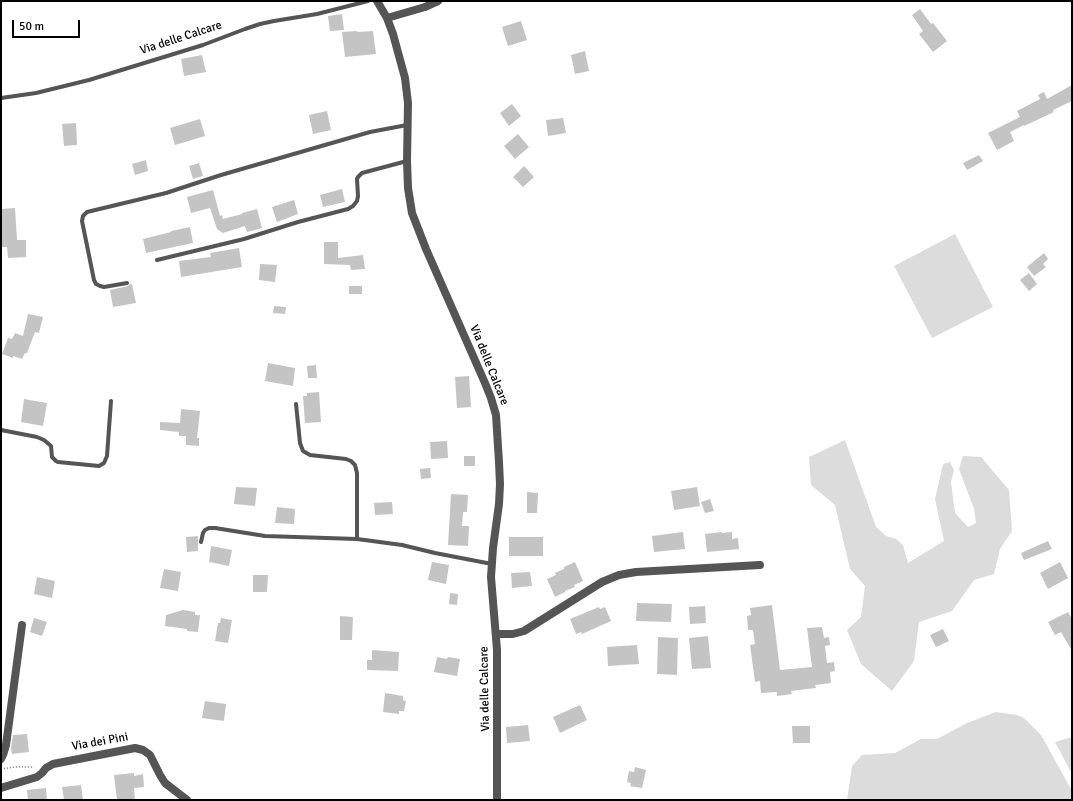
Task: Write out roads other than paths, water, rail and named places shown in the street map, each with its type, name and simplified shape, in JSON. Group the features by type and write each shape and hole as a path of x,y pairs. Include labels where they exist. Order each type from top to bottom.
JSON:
{"street":[{"name":"Via delle Calcare","path":"377,1 396,42 405,78 408,103 408,188 413,217 485,383 495,411 500,484 492,564 498,712 497,800"},
{"path":"386,18 425,7 438,1"},
{"path":"496,634 513,634 524,631 602,582 619,575 636,572 760,565"},
{"path":"1,759 4,755 6,745 22,625"},
{"name":"Via dei Pini","path":"1,788 36,778 46,768 57,763 139,748 150,755 165,783 187,800"}],"lane":[{"name":"Via delle Calcare","path":"1,98 36,93 89,80 197,47 245,28 260,24 330,12 368,1"},
{"path":"127,283 104,287 96,284 82,221 83,216 87,212 166,193 221,175 370,132 408,125"},
{"path":"157,260 244,239 298,222 348,209 357,201 357,179 362,173 407,161"},
{"path":"1,430 37,437 46,441 51,446 54,459 58,462 99,466 104,463 108,453 111,401"},
{"path":"296,404 300,443 303,451 310,455 346,459 355,465 357,473 357,539"},
{"path":"201,542 203,533 207,529 212,528 248,534 274,536 357,539 402,545 492,564"}]}
